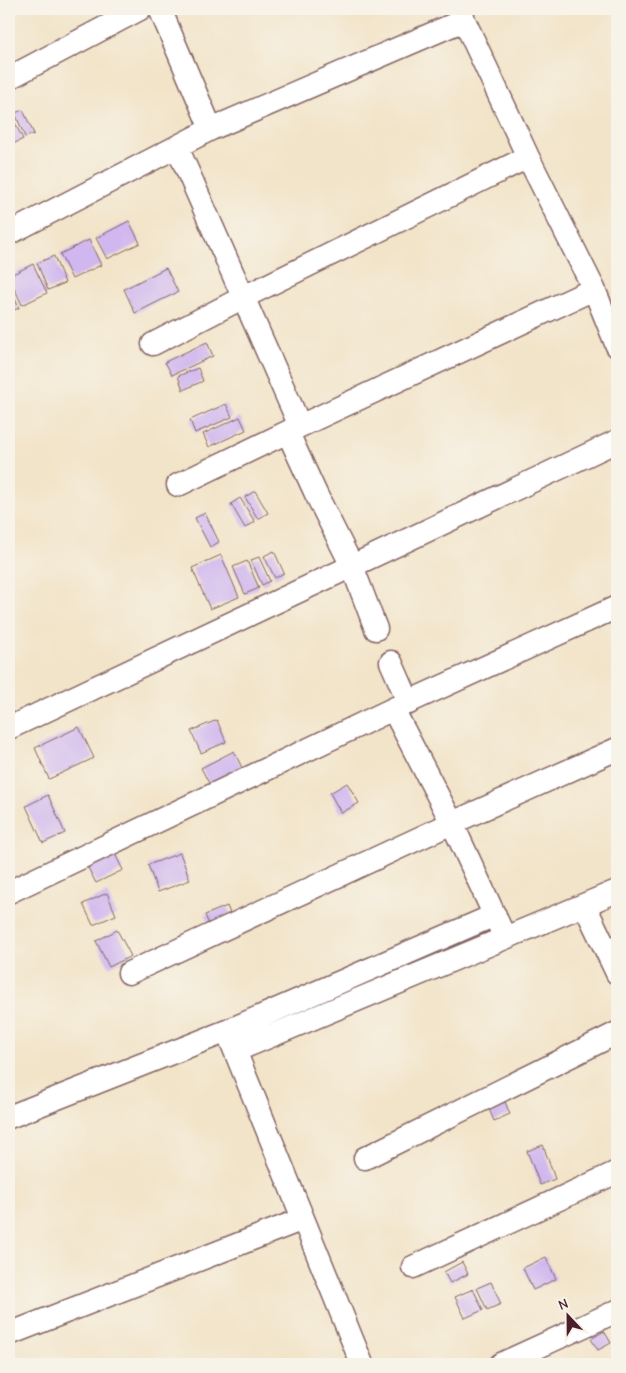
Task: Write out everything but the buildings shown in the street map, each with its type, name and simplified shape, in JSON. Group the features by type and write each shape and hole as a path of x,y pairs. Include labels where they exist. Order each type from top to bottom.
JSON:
{"street":[{"path":"9,78 140,9"},
{"path":"160,9 212,129"},
{"path":"10,233 212,129 463,14 528,157 594,289 617,346"},
{"path":"177,147 244,297 294,429 316,494 352,566 376,629"},
{"path":"153,344 528,157"},
{"path":"178,485 594,289"},
{"path":"9,728 617,441"},
{"path":"9,892 401,706 617,607"},
{"path":"391,662 401,706 452,823 506,938"},
{"path":"129,973 452,823 617,749"},
{"path":"236,1051 617,891"},
{"path":"585,906 617,973"},
{"path":"9,1117 227,1030 495,915"},
{"path":"436,940 447,962"},
{"path":"227,1030 362,1364"},
{"path":"365,1158 617,1033"},
{"path":"413,1267 617,1172"},
{"path":"9,1334 303,1219"},
{"path":"501,1364 617,1311"}]}
